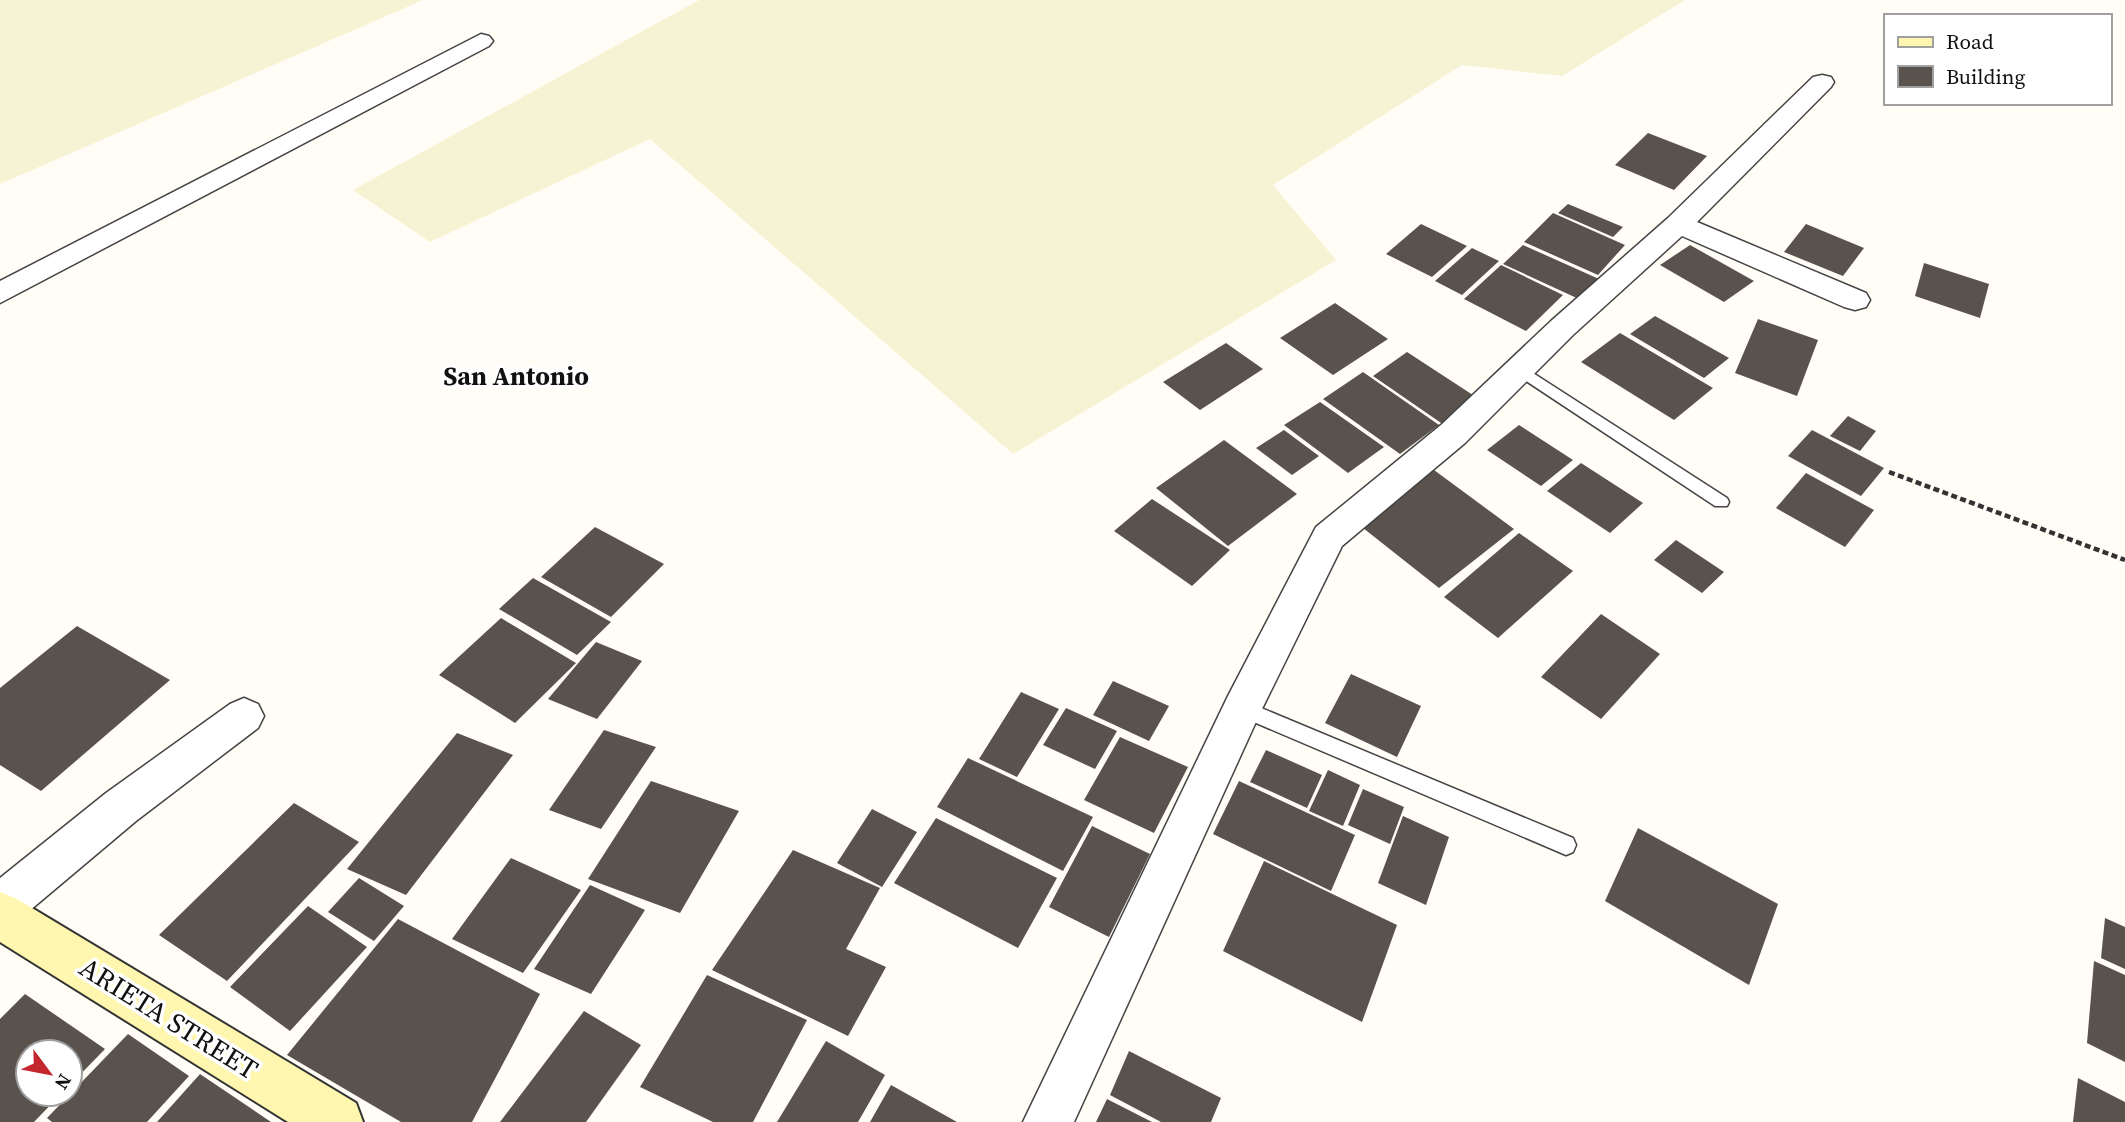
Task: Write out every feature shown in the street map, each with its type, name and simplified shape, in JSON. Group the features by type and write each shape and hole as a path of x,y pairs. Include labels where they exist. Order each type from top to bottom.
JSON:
{"street":[{"path":"0,293 481,41"},
{"path":"1048,1122 1242,708 1329,537 1453,434 1519,369 1678,224 1822,82"},
{"path":"1678,224 1855,300"},
{"path":"0,906 121,807 244,716"},
{"name":"ARIETA STREET","path":"0,915 337,1122"}],"lane":[{"path":"1519,369 1721,502"},
{"path":"1242,708 1566,845"}],"path":[{"path":"1889,472 2125,560"}],"shaded area":[{"path":"0,0 423,0 0,184"},
{"path":"699,0 1685,0 1562,76 1462,65 1273,185 1336,260 1013,454 650,139 430,242 353,190"}],"building":[{"path":"1648,133 1707,156 1674,190 1615,165"},
{"path":"1568,204 1623,227 1613,237 1558,213"},
{"path":"1553,213 1625,245 1598,275 1524,242"},
{"path":"1421,224 1467,246 1432,277 1386,254"},
{"path":"1806,224 1864,248 1843,276 1784,252"},
{"path":"1523,245 1599,279 1581,300 1503,264"},
{"path":"1690,245 1754,281 1724,302 1660,265"},
{"path":"1472,248 1499,261 1462,295 1435,281"},
{"path":"1924,263 1989,284 1980,318 1915,296"},
{"path":"1501,265 1563,295 1526,331 1464,299"},
{"path":"1335,303 1388,339 1333,375 1280,338"},
{"path":"1655,316 1729,358 1704,378 1630,334"},
{"path":"1758,319 1818,340 1797,396 1735,373"},
{"path":"1620,333 1713,388 1674,420 1581,362"},
{"path":"1226,343 1263,369 1200,410 1163,382"},
{"path":"1407,352 1479,399 1444,425 1373,376"},
{"path":"1363,372 1439,425 1400,454 1323,399"},
{"path":"1320,402 1384,447 1348,473 1284,425"},
{"path":"1848,416 1876,431 1860,451 1830,436"},
{"path":"1519,425 1573,460 1541,486 1487,450"},
{"path":"1284,430 1319,456 1292,475 1256,448"},
{"path":"1812,430 1884,468 1861,496 1788,456"},
{"path":"1224,440 1297,494 1228,546 1156,488"},
{"path":"1581,463 1643,503 1610,533 1547,491"},
{"path":"1434,470 1514,529 1439,588 1358,524"},
{"path":"1806,473 1874,510 1845,547 1776,508"},
{"path":"1152,499 1230,550 1192,586 1114,531"},
{"path":"595,527 664,564 611,617 541,577"},
{"path":"1519,533 1573,571 1498,638 1444,597"},
{"path":"1676,540 1724,572 1702,593 1654,560"},
{"path":"533,578 611,622 577,655 499,609"},
{"path":"1601,614 1660,654 1601,719 1541,677"},
{"path":"501,618 576,663 515,723 439,675"},
{"path":"77,626 170,680 41,791 0,765 0,688"},
{"path":"596,642 642,661 597,719 548,699"},
{"path":"1351,674 1421,706 1397,757 1325,723"},
{"path":"1113,681 1169,706 1149,741 1093,715"},
{"path":"1021,692 1059,709 1017,777 979,759"},
{"path":"1066,708 1117,731 1095,769 1043,745"},
{"path":"604,730 656,747 601,829 549,810"},
{"path":"457,733 513,755 406,895 347,869"},
{"path":"1120,737 1188,767 1154,833 1084,800"},
{"path":"1266,750 1322,775 1307,808 1250,782"},
{"path":"968,758 1093,817 1063,871 937,807"},
{"path":"1328,770 1360,785 1343,826 1309,811"},
{"path":"651,781 739,811 680,913 588,879"},
{"path":"1239,781 1355,835 1331,891 1213,834"},
{"path":"1363,789 1404,807 1390,844 1348,825"},
{"path":"294,803 359,842 227,981 159,935"},
{"path":"872,809 917,832 882,887 837,863"},
{"path":"1403,816 1449,837 1426,905 1378,883"},
{"path":"936,818 1057,878 1018,948 894,883"},
{"path":"1092,826 1150,854 1109,937 1049,907"},
{"path":"1638,828 1778,904 1749,985 1605,901"},
{"path":"793,850 880,888 846,949 886,967 848,1036 712,970"},
{"path":"511,858 581,890 523,973 452,939"},
{"path":"1264,861 1397,925 1362,1022 1223,951"},
{"path":"359,878 404,906 374,941 328,912"},
{"path":"590,885 645,910 591,994 534,969"},
{"path":"308,906 367,947 290,1031 230,987"},
{"path":"2105,918 2125,927 2125,969 2101,958"},
{"path":"398,919 540,994 472,1122 401,1122 287,1055"},
{"path":"2094,961 2125,975 2125,1062 2087,1043"},
{"path":"707,975 807,1020 753,1122 713,1122 640,1087"},
{"path":"25,994 105,1049 84,1071 84,1038 14,1038 14,1108 48,1108 34,1122 0,1122 0,1019"},
{"path":"584,1011 641,1045 586,1122 500,1122"},
{"path":"128,1034 189,1076 147,1122 52,1122 47,1118 57,1108 84,1108 84,1080"},
{"path":"826,1041 885,1075 858,1122 777,1122"},
{"path":"1129,1051 1221,1098 1211,1122 1161,1122 1110,1095"},
{"path":"200,1074 271,1122 157,1122"},
{"path":"2078,1078 2125,1102 2125,1122 2073,1122"},
{"path":"891,1085 957,1122 870,1122"},
{"path":"1107,1099 1152,1122 1096,1122"}],"district":[{"name":"San Antonio","path":"516,376"}]}
